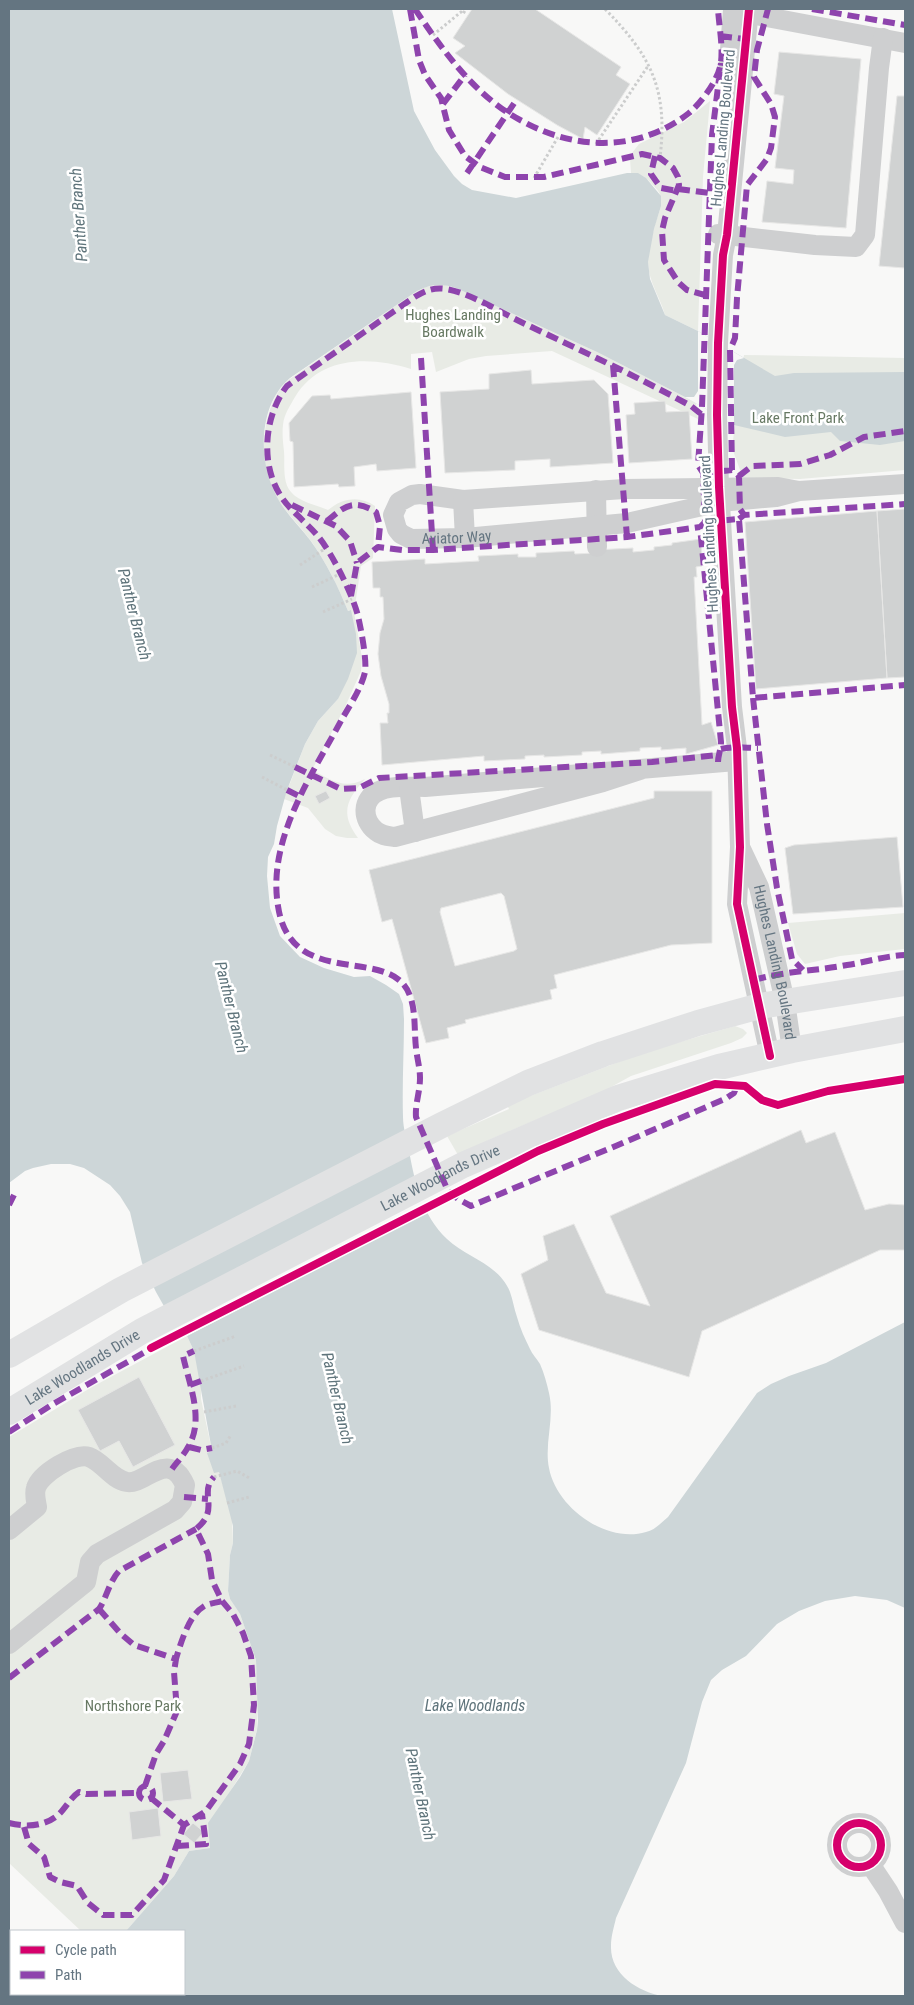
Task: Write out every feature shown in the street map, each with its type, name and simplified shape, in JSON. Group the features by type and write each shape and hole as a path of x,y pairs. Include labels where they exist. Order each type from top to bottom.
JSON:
{"main road":[{"path":"9,1355 121,1290 528,1082 603,1054 698,1023 773,1004 905,983"},
{"name":"Lake Woodlands Drive","path":"9,1412 142,1330 463,1165 618,1098 719,1067 905,1029"}],"street":[{"path":"736,10 905,42"},
{"name":"Hughes Landing Boulevard","path":"736,10 718,342 717,415 720,495 740,847 759,887 781,1053"},
{"path":"723,234 815,245 856,247 865,235 883,38"},
{"name":"Aviator Way","path":"720,495 627,523 465,538 411,539 401,534 394,522 393,515 400,502 412,494 430,494 463,500 596,490 776,497 799,491 905,484"},
{"path":"596,490 597,547"},
{"path":"463,500 465,538"},
{"path":"650,763 603,782 395,836 385,836 376,832 365,816 365,807 370,797 379,790 650,763 736,761"},
{"path":"408,788 415,832"},
{"path":"9,1530 38,1507 35,1489 40,1479 74,1458 90,1457 113,1476 125,1482 131,1482 156,1471 172,1470 178,1474 185,1485 182,1502 175,1510 97,1554 90,1562 88,1577 81,1587 9,1644"},
{"path":"870,1864 888,1891 905,1923"}],"path":[{"path":"433,35 461,12 463,14 466,9"},
{"path":"605,9 631,36 648,66 660,97 664,129 660,158"},
{"path":"596,144 648,66"},
{"path":"534,178 558,137"},
{"path":"300,565 326,548"},
{"path":"312,587 340,574"},
{"path":"322,612 352,599"},
{"path":"270,755 295,767"},
{"path":"262,777 287,790"},
{"path":"194,1351 236,1336"},
{"path":"201,1381 244,1366"},
{"path":"204,1412 236,1406"},
{"path":"212,1448 226,1443 231,1435"},
{"path":"214,1477 237,1471 250,1479"},
{"path":"227,1503 249,1497"}],"green space":[{"path":"710,101 703,177 698,331 665,315 652,283 648,263 661,199 659,192 647,179 631,173 630,159 639,144 684,122"},
{"name":"Hughes Landing Boardwalk","path":"442,284 463,291 597,352 685,397 696,403 698,419 552,351 469,359 436,372 432,352 411,354 411,369 379,362 362,361 332,367 305,383 295,397 284,421 284,473 288,488 294,495 308,503 328,510 339,503 351,499 363,500 375,506 373,558 361,566 354,612 362,658 361,671 345,707 312,770 344,784 365,779 353,794 347,814 352,829 358,838 347,838 336,836 325,829 308,808 284,799 286,792 263,774 289,786 305,744 318,721 338,699 350,610 348,611 334,580 312,543 275,495 269,482 266,467 264,436 272,405 278,392 287,381 414,293 425,287"},
{"name":"Lake Front Park","path":"744,355 905,358 905,470 800,479 743,478 732,448"},
{"path":"905,913 905,949 840,956 805,964 797,954 788,923"},
{"path":"735,1026 747,1033 742,1038 631,1076 602,1092 458,1155 447,1136 509,1109 507,1105 642,1053"},
{"name":"Northshore Park","path":"187,1336 194,1351 201,1381 201,1399 212,1451 208,1453 219,1471 232,1518 233,1543 230,1555 228,1591 230,1599 240,1614 256,1660 257,1729 249,1761 228,1795 210,1848 189,1851 174,1876 127,1930 80,1930 9,1863 9,1437 92,1387"}],"water":[{"name":"Lake Woodlands","path":"9,9 392,9 414,111 435,150 462,184 472,190 516,198 627,173 638,173 646,178 661,196 661,206 654,229 648,262 650,279 665,315 698,331 775,376 794,373 905,372 905,441 880,445 840,441 831,432 785,437 734,425 685,397 597,352 456,288 435,285 414,293 290,378 272,402 264,432 265,463 274,491 286,511 316,548 331,574 348,611 351,610 356,634 357,653 348,679 338,699 318,721 305,744 287,790 274,844 268,857 267,876 270,908 280,936 300,957 324,968 354,977 370,976 399,994 403,1004 404,1019 403,1121 417,1187 431,1220 438,1230 455,1246 491,1268 505,1282 510,1292 521,1329 531,1351 540,1364 547,1386 551,1403 548,1449 549,1468 561,1496 572,1509 585,1519 615,1533 631,1534 652,1530 668,1517 757,1393 789,1376 826,1363 905,1322 905,1608 887,1600 855,1596 825,1601 799,1611 777,1624 746,1656 722,1670 711,1680 702,1702 686,1763 616,1918 612,1939 612,1956 620,1973 635,1986 663,1996 89,1996 185,1995 185,1930 127,1930 174,1876 189,1851 210,1848 208,1823 249,1761 257,1730 256,1660 240,1614 230,1599 228,1591 233,1526 219,1472 214,1473 207,1453 212,1451 194,1351 187,1336 165,1308 142,1263 130,1212 110,1185 84,1168 70,1164 51,1164 33,1168 25,1171 9,1183"}],"pier":[{"path":"698,331 744,358 737,360 734,365 734,425 685,397 694,397 698,391"},
{"path":"419,1189 430,1211 185,1337 163,1309"}],"building":[{"path":"472,9 535,9 621,67 616,75 630,84 597,135 585,127 583,139 557,125 508,94 455,53 465,46 453,38"},
{"path":"779,52 861,59 846,228 762,222 767,181 793,184 794,170 775,168 784,96 774,94"},
{"path":"897,96 905,96 905,268 879,266"},
{"path":"531,370 532,384 594,380 608,394 613,463 550,467 550,459 515,461 515,470 445,473 440,392 489,389 489,374"},
{"path":"411,392 416,468 377,471 376,464 354,467 355,486 339,487 338,484 294,487 293,442 290,441 289,423 312,396 330,395 331,399"},
{"path":"665,401 666,412 689,411 692,459 629,463 626,415 635,414 634,403"},
{"path":"905,509 905,677 887,678 877,511"},
{"path":"877,511 887,678 756,689 745,522"},
{"path":"701,539 702,566 696,567 697,577 694,577 702,725 711,722 718,745 686,754 686,748 661,750 661,747 640,748 640,751 601,754 601,751 582,752 582,755 525,756 525,759 484,761 484,756 382,765 380,723 388,723 387,713 389,713 389,704 381,676 378,654 380,633 384,619 383,597 380,597 380,588 373,588 372,562 425,559 425,564 479,561 478,556 518,554 518,557 536,557 536,553 574,551 575,554 594,553 594,550 633,548 633,552 654,550 654,547"},
{"path":"326,791 330,798 319,804 315,796"},
{"path":"654,791 712,791 712,943 671,945 554,975 557,988 550,990 552,999 465,1020 466,1023 447,1028 449,1038 426,1043 392,919 382,922 369,870 654,798","holes":["501,893 504,896 517,949 455,966 440,912 441,908"]},
{"path":"897,837 903,907 793,914 785,848 794,845"},
{"path":"801,1130 806,1143 835,1132 865,1210 889,1204 905,1205 905,1250 880,1250 702,1331 689,1377 539,1330 521,1274 548,1260 543,1236 574,1224 606,1293 650,1306 610,1216"},
{"path":"139,1377 175,1445 133,1467 119,1441 100,1451 78,1410"},
{"path":"188,1770 192,1799 163,1802 160,1773"},
{"path":"158,1808 161,1836 132,1840 129,1812"},
{"path":"193,1823 204,1832 194,1843 183,1834"},
{"path":"34,1995 71,1996 35,1996"}],"marked path":[{"path":"410,9 419,60 425,75 441,98 449,130 465,156 480,167 505,177 544,177 642,154 660,158 673,168 678,177 679,185 665,218 662,231 664,260 678,282 687,290 705,295"},
{"path":"415,9 437,41 462,72 475,86 505,111 543,131 564,138 607,143 629,141 650,135 670,126 689,113 699,103 709,90 720,69 721,42 718,9"},
{"path":"732,470 730,350 735,338 747,185 767,159 771,148 775,117 771,104 754,77 757,50 768,9"},
{"path":"812,9 905,25"},
{"path":"720,36 745,39 748,42"},
{"path":"718,762 721,742 700,527 705,522 703,473 698,465 702,407 712,135 721,63"},
{"path":"443,104 465,75"},
{"path":"467,173 517,99"},
{"path":"655,156 651,174 661,188 677,191"},
{"path":"678,189 709,193"},
{"path":"701,414 691,406 608,363 485,303 465,294 446,289 429,290 421,293 287,386 274,410 270,424 267,452 269,467 273,480 283,499 323,542 341,574 358,616 365,672 358,691 318,762 295,808 279,856 276,881 278,906 287,933 302,949 321,959 384,972 400,980 410,996 420,1074 416,1117 448,1191 471,1206 725,1099 734,1093 737,1085"},
{"path":"421,358 433,550"},
{"path":"613,365 627,537"},
{"path":"739,476 752,466 800,464 830,455 864,437 905,431"},
{"path":"703,473 732,470 739,476 740,509 744,515"},
{"path":"739,519 744,515 905,504"},
{"path":"292,505 336,526 350,541 357,563"},
{"path":"327,521 339,511 355,505 376,512 380,526 378,547"},
{"path":"705,522 739,519 753,698 905,685"},
{"path":"351,596 357,563 378,547 402,550 433,550 627,537 700,527"},
{"path":"753,698 767,824 777,888 792,959 803,970"},
{"path":"721,749 734,747 758,748"},
{"path":"295,767 341,789 359,788 379,778 652,762 718,755"},
{"path":"287,790 301,797"},
{"path":"754,980 905,955"},
{"path":"9,1205 14,1195"},
{"path":"9,1432 53,1404 154,1347"},
{"path":"172,1469 188,1447 193,1436 195,1425 194,1402 183,1356 194,1351"},
{"path":"190,1385 201,1381"},
{"path":"189,1447 201,1450 212,1448"},
{"path":"151,1798 184,1825 206,1811 240,1764 249,1744 254,1705 251,1656 243,1633 233,1614 222,1601 212,1580 208,1554 196,1529 207,1515 208,1489 214,1477"},
{"path":"184,1497 208,1499"},
{"path":"9,1678 99,1609 119,1571 196,1529"},
{"path":"99,1609 120,1633 134,1645 176,1659 193,1617 205,1606 222,1601"},
{"path":"145,1786 156,1754 177,1711 174,1672 176,1659"},
{"path":"143,1786 149,1786 153,1793 149,1800 143,1800 139,1796 139,1790 143,1786"},
{"path":"9,1823 34,1825 47,1822 58,1815 79,1792 86,1794 139,1793"},
{"path":"177,1846 206,1844 202,1814"},
{"path":"24,1827 29,1844 44,1857 50,1877 60,1882 77,1886 88,1903 103,1915 132,1915 164,1880 184,1825"}],"cycle path":[{"path":"749,9 727,235 723,255 718,343 717,415 719,487 732,707 737,748 740,847 737,904 770,1056"},
{"path":"151,1348 538,1151 603,1124 715,1084 745,1086 762,1100 778,1105 828,1091 905,1079"},
{"path":"859,1823 871,1827 877,1833 881,1845 877,1857 871,1863 859,1867 847,1863 841,1857 837,1845 841,1833 847,1827 859,1823"}],"water label":[{"name":"Panther Branch","path":"78,215"},
{"name":"Panther Branch","path":"135,614"},
{"name":"Panther Branch","path":"232,1007"},
{"name":"Panther Branch","path":"338,1398"},
{"name":"Panther Branch","path":"421,1794"}]}
